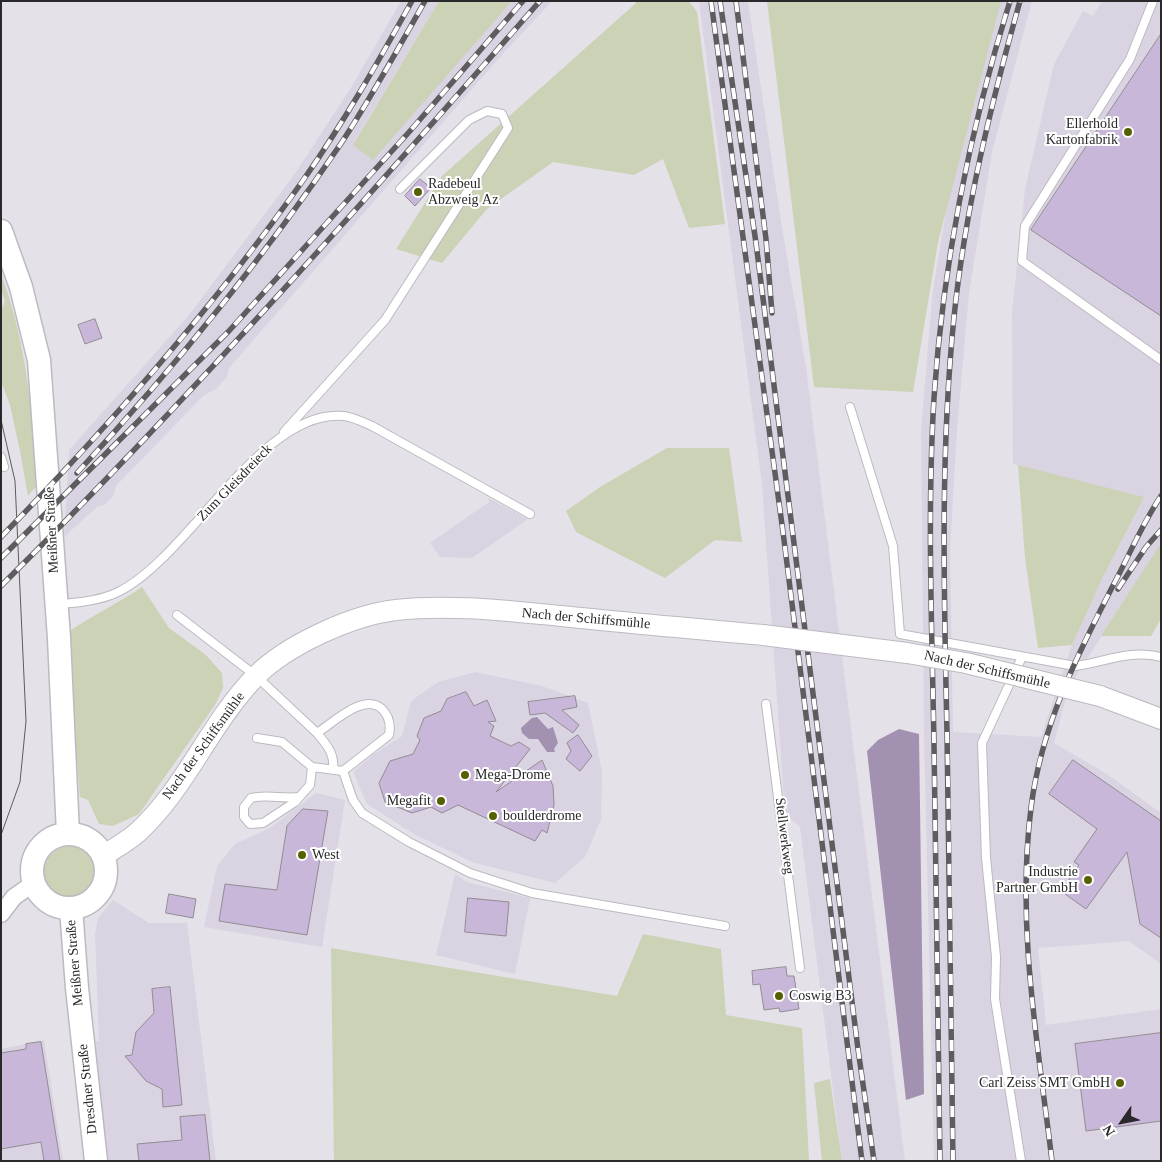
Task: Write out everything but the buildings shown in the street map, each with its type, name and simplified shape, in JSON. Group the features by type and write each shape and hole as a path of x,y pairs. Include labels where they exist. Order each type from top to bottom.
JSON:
{"main road":[{"name":"Meißner Straße","path":"1,231 21,287 39,360 56,604 68,834"},
{"path":"68,834 89,840 103,856 106,880 101,891 93,900 82,906 70,908 49,902 40,894 34,883 34,861 38,850 57,836 68,834"},
{"name":"Meißner Straße","path":"70,908 80,1017"},
{"name":"Dresdner Straße","path":"80,1017 96,1161"}],"street":[{"name":"Nach der Schiffsmühle","path":"103,856 137,833 156,813 220,721 256,676 298,644 342,624 394,610 435,608 530,613 763,635 907,653 966,663 1100,696 1161,719"},
{"path":"1,914 14,897 34,883"}],"lane":[{"path":"1154,1 1130,59 1025,226 1022,261 1161,360"},
{"path":"278,439 385,320 508,128 502,114 487,111 469,120 400,189"},
{"name":"Nach der Schiffsmühle","path":"850,407 893,546 900,634 1075,666 1100,663 1122,654 1157,656"},
{"name":"Zum Gleisdreieck","path":"56,604 82,603 118,592 140,577 167,554 254,460 278,439 304,422 323,417 344,416 402,440 530,514"},
{"path":"1,457 4,466"},
{"path":"177,615 256,676 317,733 329,747 334,760 334,770"},
{"path":"1021,1161 995,999 996,957 986,858 982,743 1022,657"},
{"path":"257,738 282,742 312,767 343,771 389,735 390,726 386,713 378,705 368,703 356,708 317,733"},
{"name":"Stellwerkweg","path":"766,704 800,968"},
{"path":"299,797 283,799 264,795 250,798 244,807 244,817 250,824 263,824 299,797 310,785 312,767"},
{"path":"343,771 353,800 362,813 409,842 470,873 532,892 725,926"}],"shaded area":[{"path":"401,1 439,1 353,144 492,23 512,1 552,1 498,59 230,367 226,378 216,389 204,395 116,486 113,496 104,505 98,506 64,537 69,450 189,315 294,175 352,86"},
{"path":"699,1 748,1 782,228 806,367 905,1161 842,1161 800,827 785,813 762,485"},
{"path":"997,1 1032,1 992,152 969,293 957,429 950,550 953,732 1041,737 1072,645 1103,577 1144,497 1013,464 1012,313 1025,189 1054,64 1083,11 1093,16 1102,1 1161,1 1161,543 1069,687 1054,743 1107,774 1161,813 1161,964 1129,941 1038,948 1046,1025 1161,1009 1161,1161 934,1161 924,732 921,430 933,289 957,146"},
{"path":"488,498 528,519 472,558 440,557 430,543 489,502"},
{"path":"476,672 542,686 588,703 602,771 601,820 585,857 555,883 472,862 414,834 367,804 353,772 373,755 402,736 411,701 438,682"},
{"path":"537,717 548,729 553,727 558,743 554,749 555,752 547,752 538,739 529,739 522,733 521,728 532,718"},
{"path":"899,729 919,734 924,1094 906,1100 867,751 878,740"},
{"path":"316,793 345,800 322,947 204,927 217,866 235,844 270,828"},
{"path":"455,874 467,882 530,898 515,974 436,955"},
{"path":"113,900 149,923 187,923 216,1161 103,1161 89,1042 99,1041 95,934 98,918"},
{"path":"44,1040 63,1161 1,1161 1,1049"}],"green space":[{"path":"439,1 512,1 373,160 353,145"},
{"path":"635,1 689,1 697,12 725,224 689,228 663,159 634,175 553,162 487,209 442,263 396,249 442,176 636,3"},
{"path":"767,1 1001,1 938,242 913,392 814,387"},
{"path":"1,274 17,326 27,378 37,485 28,496 10,405 1,381 1,311 5,301 1,289"},
{"path":"667,448 729,448 742,542 715,540 665,578 576,532 566,511 600,487"},
{"path":"1018,465 1144,497 1103,577 1072,645 1038,648 1025,558"},
{"path":"1161,543 1161,619 1151,636 1101,636"},
{"path":"142,587 169,628 206,655 222,673 223,688 215,705 139,814 113,826 99,824 88,800 80,797 67,633"},
{"path":"65,846 75,846 89,853 96,867 96,877 89,891 75,898 65,898 55,894 48,887 44,877 44,867 48,857 55,850"},
{"path":"643,934 721,949 726,1015 802,1028 809,1161 334,1161 331,948 617,996"},
{"path":"830,1079 842,1161 822,1161 814,1083"}],"tram line":[{"path":"1,420 15,481 26,721 20,782 1,835"}],"railway":[{"path":"1,537 82,452 160,364 270,227 347,114 412,1"},
{"path":"77,473 148,394 216,312 312,186 353,125 425,1"},
{"path":"1,558 228,332 410,131 523,1"},
{"path":"1,586 140,444 208,371 540,1"},
{"path":"711,1 783,532 862,1161"},
{"path":"720,1 756,243 858,1049 874,1161"},
{"path":"736,1 766,239 772,313"},
{"path":"940,1161 931,571 931,484 934,398 944,297 960,197 983,98 1010,1"},
{"path":"953,1161 944,577 945,473 950,369 959,277 972,197 989,118 1020,1"},
{"path":"1052,1161 1035,1029 1027,941 1027,852 1036,777 1053,717 1076,660 1144,525 1161,496"},
{"path":"1118,589 1146,547 1161,530"}],"place":[{"name":"Ellerhold Kartonfabrik","path":"1128,132"},
{"name":"Radebeul Abzweig Az","path":"418,192"},
{"name":"Mega-Drome","path":"465,775"},
{"name":"Megafit","path":"441,801"},
{"name":"boulderdrome","path":"493,816"},
{"name":"West","path":"302,855"},
{"name":"Industrie Partner GmbH","path":"1088,880"},
{"name":"Coswig B3","path":"779,996"},
{"name":"Carl Zeiss SMT GmbH","path":"1120,1083"}]}
